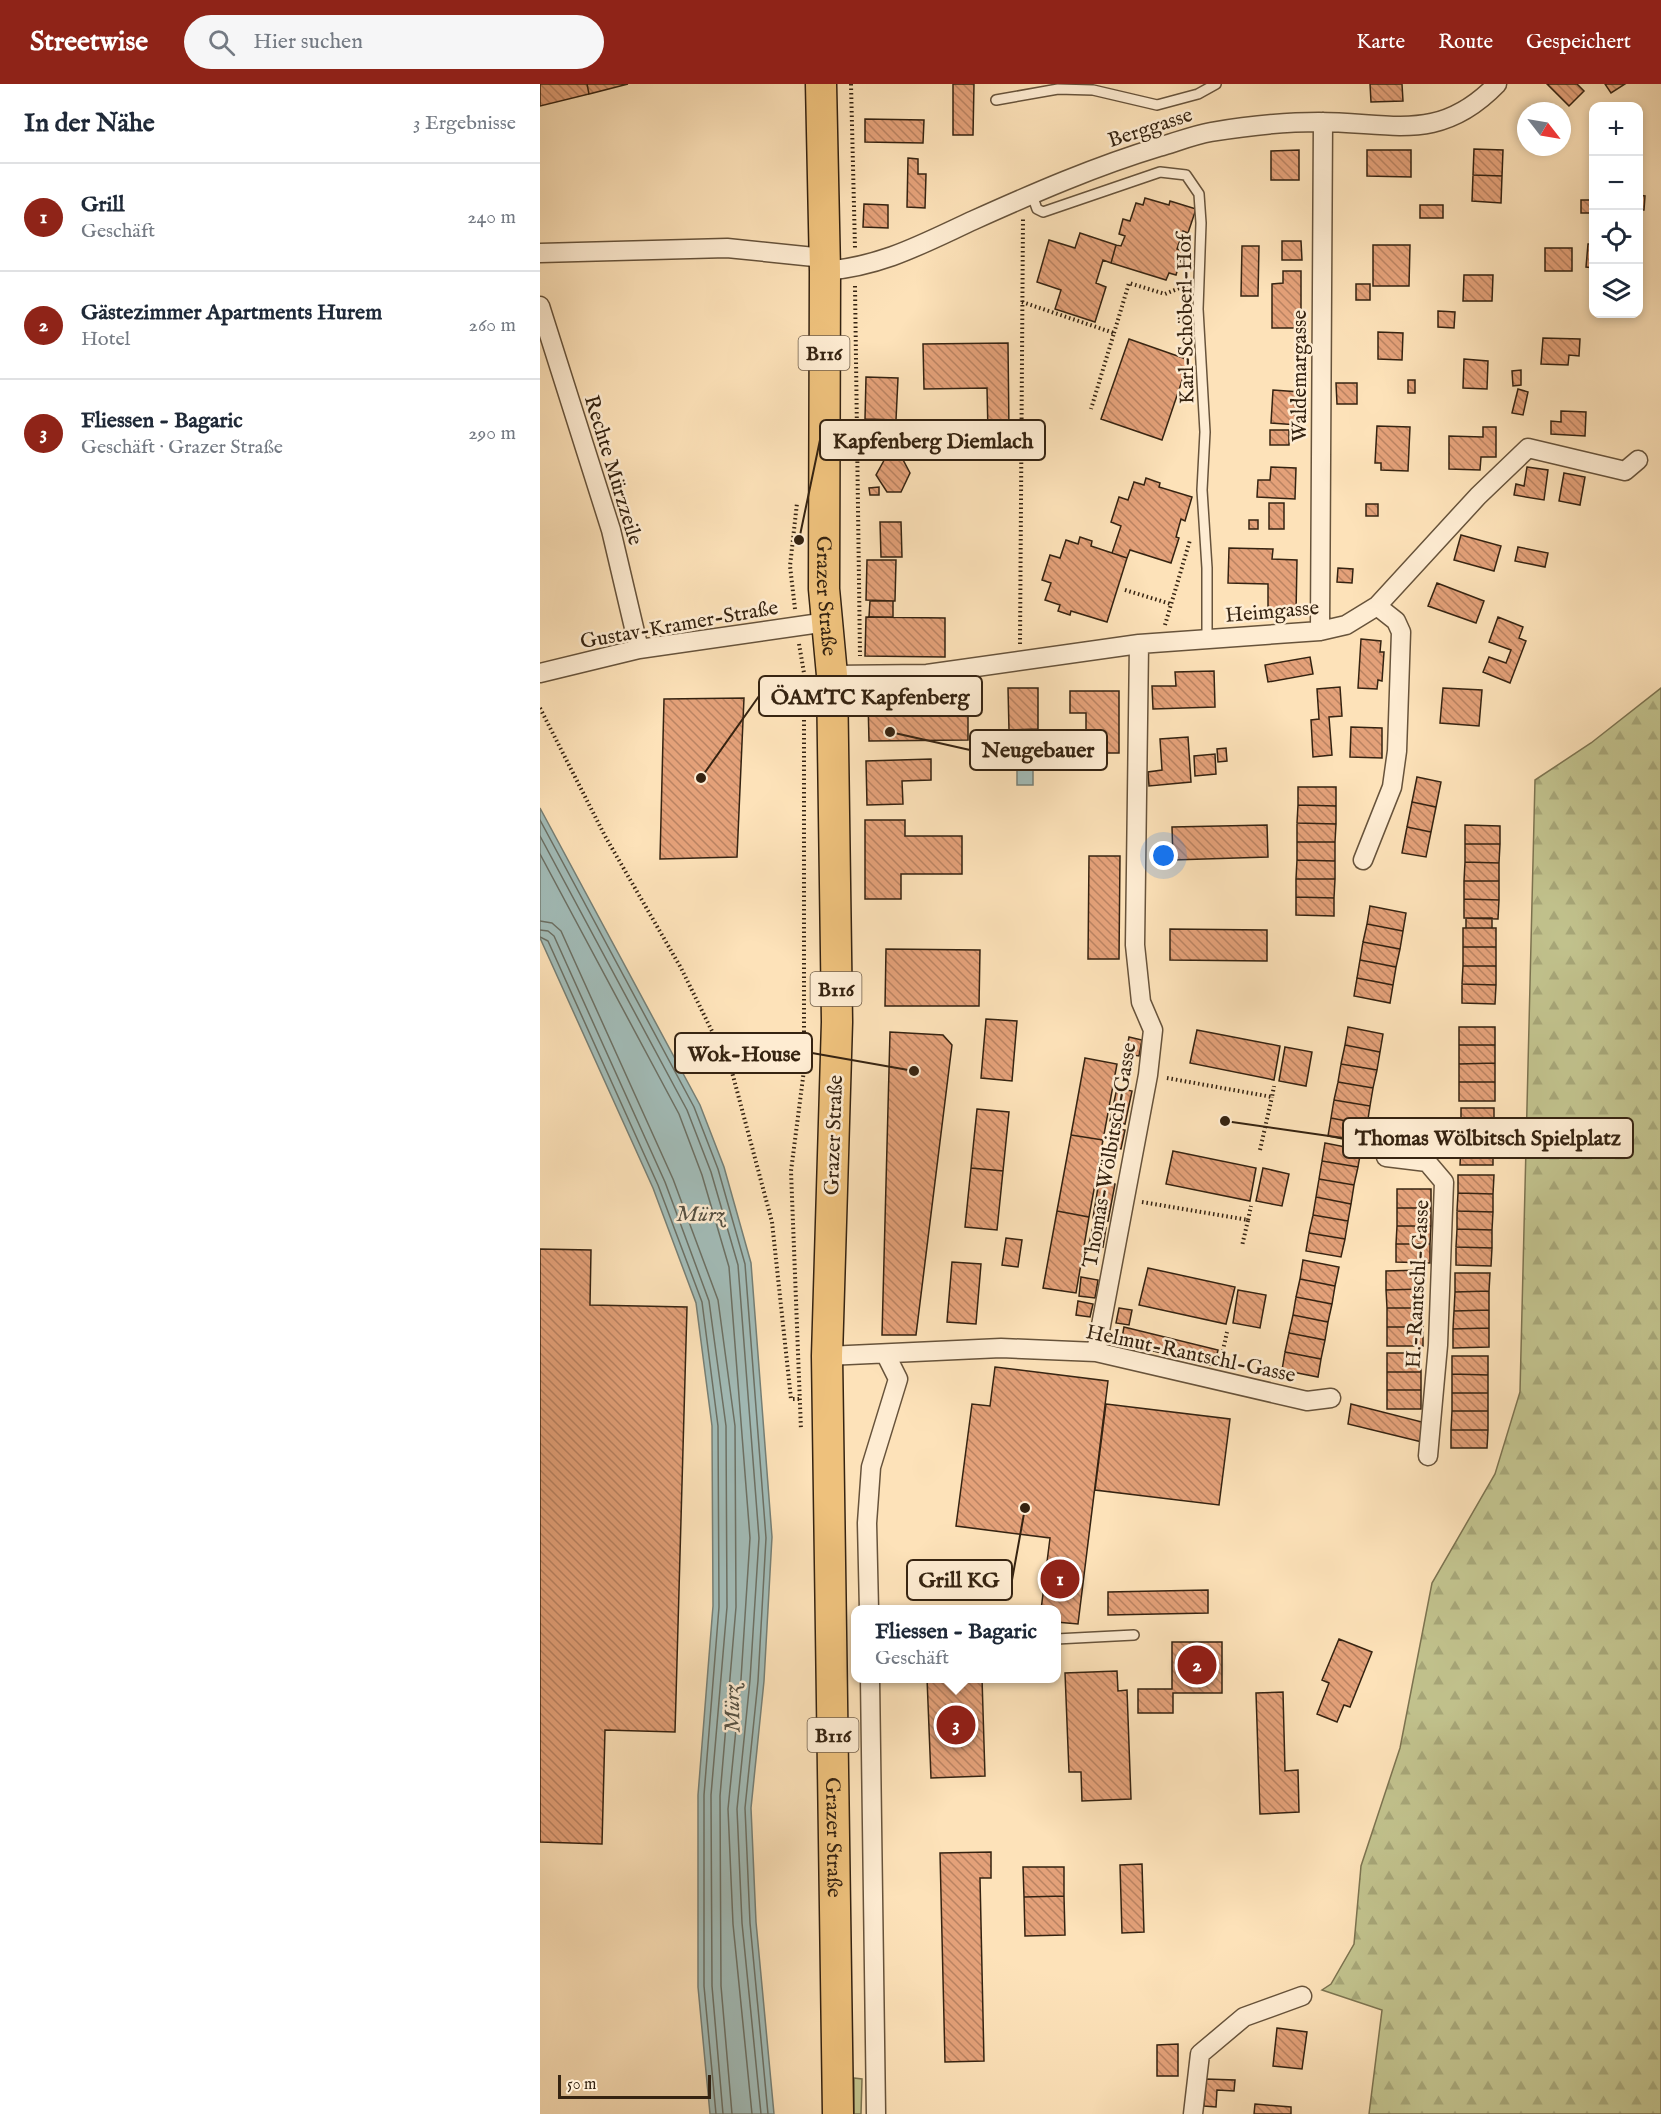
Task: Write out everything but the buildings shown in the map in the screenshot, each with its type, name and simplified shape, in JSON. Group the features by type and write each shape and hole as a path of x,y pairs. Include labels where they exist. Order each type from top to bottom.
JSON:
{"main road":[{"name":"Grazer Straße","path":"821,84 825,265 824,578 832,675 837,1022 826,1356 813,1400 838,2114"}],"street":[{"name":"Berggasse","path":"825,265 855,268 885,261 1028,196 1122,158 1208,132 1286,122 1419,127 1451,119 1484,97 1497,84"},
{"name":"Waldemargasse","path":"1320,631 1323,122"},
{"path":"540,253 727,248 825,265"},
{"name":"Rechte Mürzzeile","path":"540,306 611,530 639,649"},
{"name":"Heimgasse","path":"832,675 927,674 1139,644 1320,631 1346,625 1377,606 1478,496 1528,448 1625,471 1638,460"},
{"path":"1363,860 1392,787 1397,751 1401,632 1396,621 1377,606"},
{"name":"Gustav-Kramer-Straße","path":"540,672 639,649 827,622"},
{"name":"Thomas-Wölbitsch-Gasse","path":"1096,1352 1148,1075 1154,1030 1141,1002 1135,945 1139,644"},
{"name":"H.-Rantschl-Gasse","path":"1386,1157 1427,1162 1444,1182 1438,1345 1428,1456"},
{"name":"Helmut-Rantschl-Gasse","path":"826,1356 1001,1348 1096,1352 1307,1401 1331,1398"},
{"path":"869,1605 867,1523 871,1467 898,1379 886,1355"},
{"name":"Grazer Straße","path":"870,1683 876,2114"},
{"path":"1193,2114 1200,2054 1244,2017 1302,1996"}],"lane":[{"path":"996,100 1058,89 1093,90 1157,105 1198,94 1216,84"},
{"name":"Karl-Schöberl-Hof","path":"1028,196 1037,209 1043,212 1160,172 1186,175 1199,194 1198,283 1205,432 1202,490 1207,639"},
{"path":"1061,1639 1134,1635"}],"path":[{"path":"1020,660 1022,302 1028,196"},
{"path":"1091,409 1129,283 1164,294 1176,288 1198,283"},
{"path":"1022,302 1114,333"},
{"path":"798,495 790,566 804,673 804,1070 791,1172 813,1400 801,1433"},
{"path":"1159,643 1191,535 1204,526"},
{"path":"1125,590 1171,604"},
{"path":"540,708 631,884 681,968 732,1072 772,1222 791,1399 813,1400"},
{"path":"1148,1075 1272,1097"},
{"path":"1260,1150 1274,1086"},
{"path":"1124,1198 1248,1220"},
{"path":"1242,1246 1251,1206"},
{"path":"1217,1380 1227,1332"}],"green space":[{"path":"1661,688 1661,2114 1369,2114 1382,2010 1322,1990 1331,1984 1354,1944 1361,1866 1400,1748 1432,1583 1495,1474 1520,1392 1535,780 1591,743"},
{"path":"854,2078 862,2079 861,2114 854,2114"}],"water":[{"path":"1033,752 1033,785 1017,785 1017,753"},
{"name":"Mürz","path":"540,808 700,1105 724,1167 751,1263 772,1537 764,1681 751,1808 756,1922 774,2114 710,2114 698,1987 698,1795 713,1606 712,1426 696,1303 653,1188 540,938"}],"place":[{"name":"Kapfenberg Diemlach","path":"799,540"},
{"name":"Neugebauer","path":"890,732"},
{"name":"ÖAMTC Kapfenberg","path":"701,778"},
{"name":"Wok-House","path":"914,1071"},
{"name":"Thomas Wölbitsch Spielplatz","path":"1225,1121"},
{"name":"Grill KG","path":"1025,1508"},
{"name":"Grill","path":"1060,1579"},
{"name":"Gästezimmer Apartments Hurem","path":"1197,1665"},
{"name":"Fliessen - Bagaric","path":"956,1725"}]}
